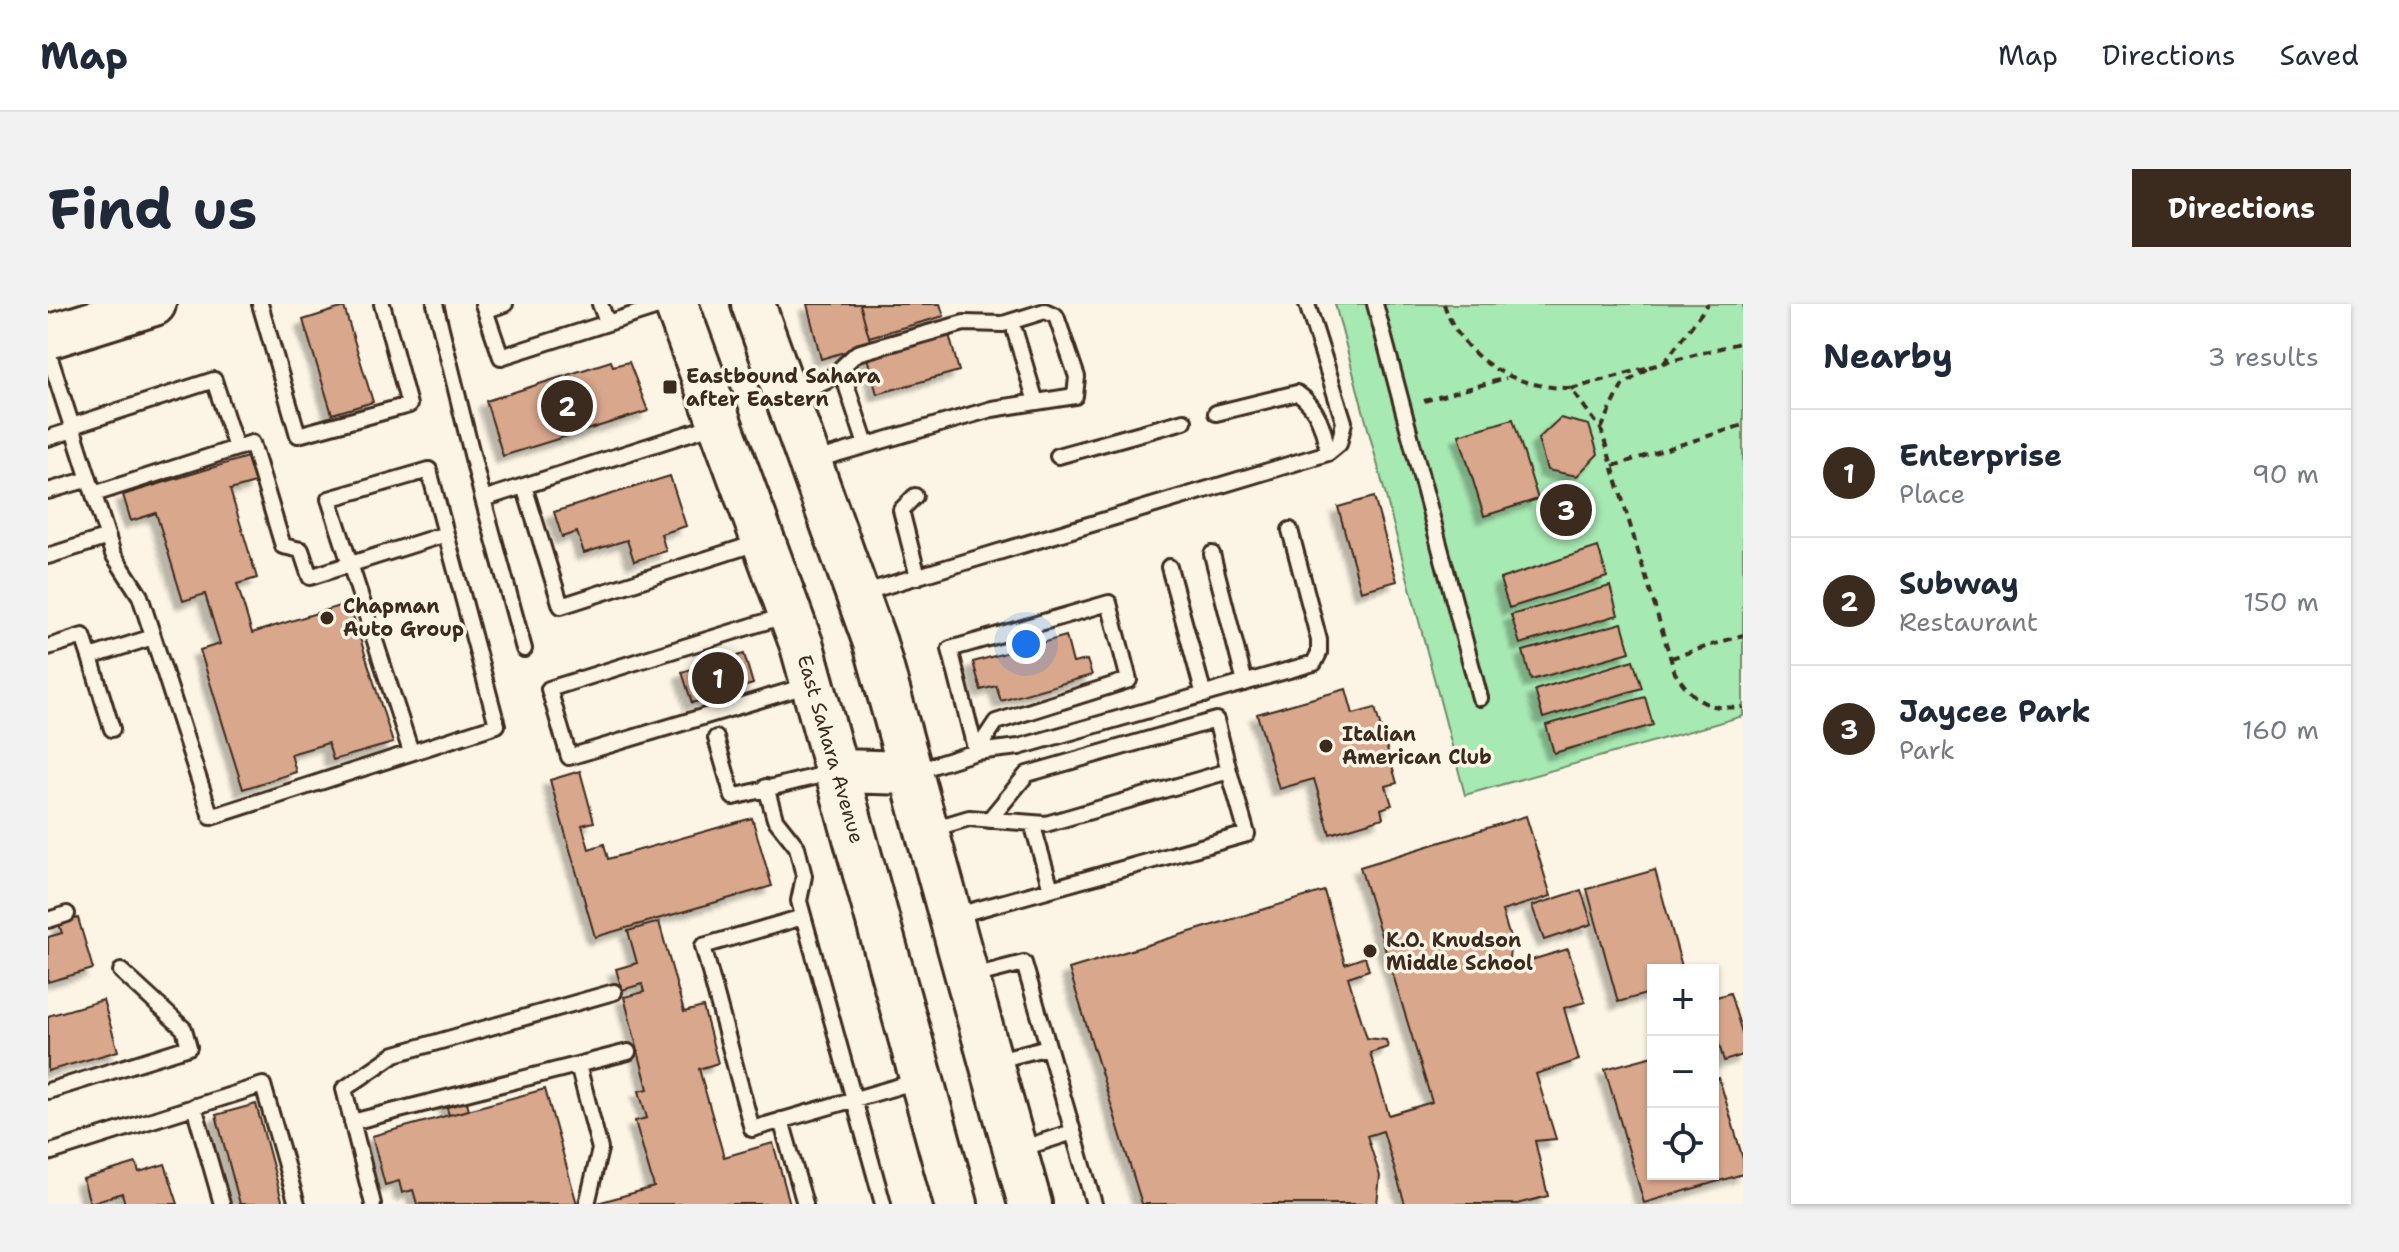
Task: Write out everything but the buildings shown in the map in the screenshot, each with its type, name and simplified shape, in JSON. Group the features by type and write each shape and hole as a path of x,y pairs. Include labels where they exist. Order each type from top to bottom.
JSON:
{"main road":[{"path":"63,333 154,304"},
{"name":"East Sahara Avenue","path":"676,304 791,613 838,771 956,1204"},
{"path":"753,304 859,594 929,830 1030,1204"},
{"path":"838,771 911,773"}],"lane":[{"path":"260,304 298,435 409,405 382,304"},
{"path":"435,304 524,649"},
{"path":"505,304 484,307 501,357 667,304"},
{"path":"600,304 607,322"},
{"path":"859,594 1328,453 1339,444 1344,422 1307,304"},
{"path":"1375,304 1480,698"},
{"path":"788,397 827,381 857,353 964,323 1003,324 1045,311 1056,316 1077,377 1075,396 992,409 811,461"},
{"path":"1015,332 1036,402"},
{"path":"63,333 72,428 113,554 140,596 211,817 497,725 429,470 329,499 411,752"},
{"path":"841,369 866,445"},
{"path":"48,438 214,380 236,448"},
{"path":"1216,413 1297,393 1309,401 1318,415 1328,453"},
{"path":"1058,456 1184,421"},
{"path":"483,499 720,423"},
{"path":"94,494 252,443 283,546 301,550 310,577 446,534"},
{"path":"48,491 89,479"},
{"path":"524,486 561,606 765,541"},
{"path":"915,496 901,510 918,577"},
{"path":"911,773 976,752 1019,747 1302,669 1314,663 1319,653 1319,640 1290,530"},
{"path":"48,556 108,537"},
{"path":"1212,554 1245,683"},
{"path":"1169,567 1204,695"},
{"path":"1109,603 1129,680 996,722 976,752 950,649 1109,603"},
{"path":"791,613 549,689 569,757 813,684"},
{"path":"48,647 83,636 112,729"},
{"path":"90,657 153,637"},
{"path":"952,917 1247,834 1216,720 1027,774 989,820"},
{"path":"716,738 733,797 838,771"},
{"path":"929,830 969,818 1046,824 1229,771"},
{"path":"766,787 775,819 797,847 804,876 799,901 883,1204"},
{"path":"1032,823 1051,889"},
{"path":"48,920 67,914"},
{"path":"803,917 703,946 752,1129 922,1080"},
{"path":"968,978 1024,963 1094,1204"},
{"path":"48,1091 189,1047 184,1029 121,971"},
{"path":"373,1204 344,1089 395,1054 614,992"},
{"path":"991,1062 1048,1047"},
{"path":"352,1122 628,1052"},
{"path":"578,1065 600,1149 587,1204"},
{"path":"48,1153 263,1085 297,1204"},
{"path":"194,1106 222,1204"},
{"path":"781,1120 805,1204"},
{"path":"1015,1150 1073,1132"}],"path":[{"path":"1444,304 1465,343 1484,362 1508,377 1547,387 1571,389 1630,369 1662,365 1743,342"},
{"path":"1662,365 1708,304"},
{"path":"1601,429 1622,386 1649,367"},
{"path":"1424,401 1508,377"},
{"path":"1571,389 1601,429 1675,673 1692,695 1716,709 1743,707"},
{"path":"1613,466 1743,425"},
{"path":"1671,658 1743,635"}],"green space":[{"path":"1335,304 1743,304 1743,716 1465,795"}],"place":[{"name":"Eastbound Sahara after Eastern","path":"670,387"},
{"name":"Subway","path":"567,406"},
{"name":"Jaycee Park","path":"1566,510"},
{"name":"Chapman Auto Group","path":"327,618"},
{"name":"Enterprise","path":"718,678"},
{"name":"Italian American Club","path":"1326,746"},
{"name":"K.O. Knudson Middle School","path":"1370,951"}]}
